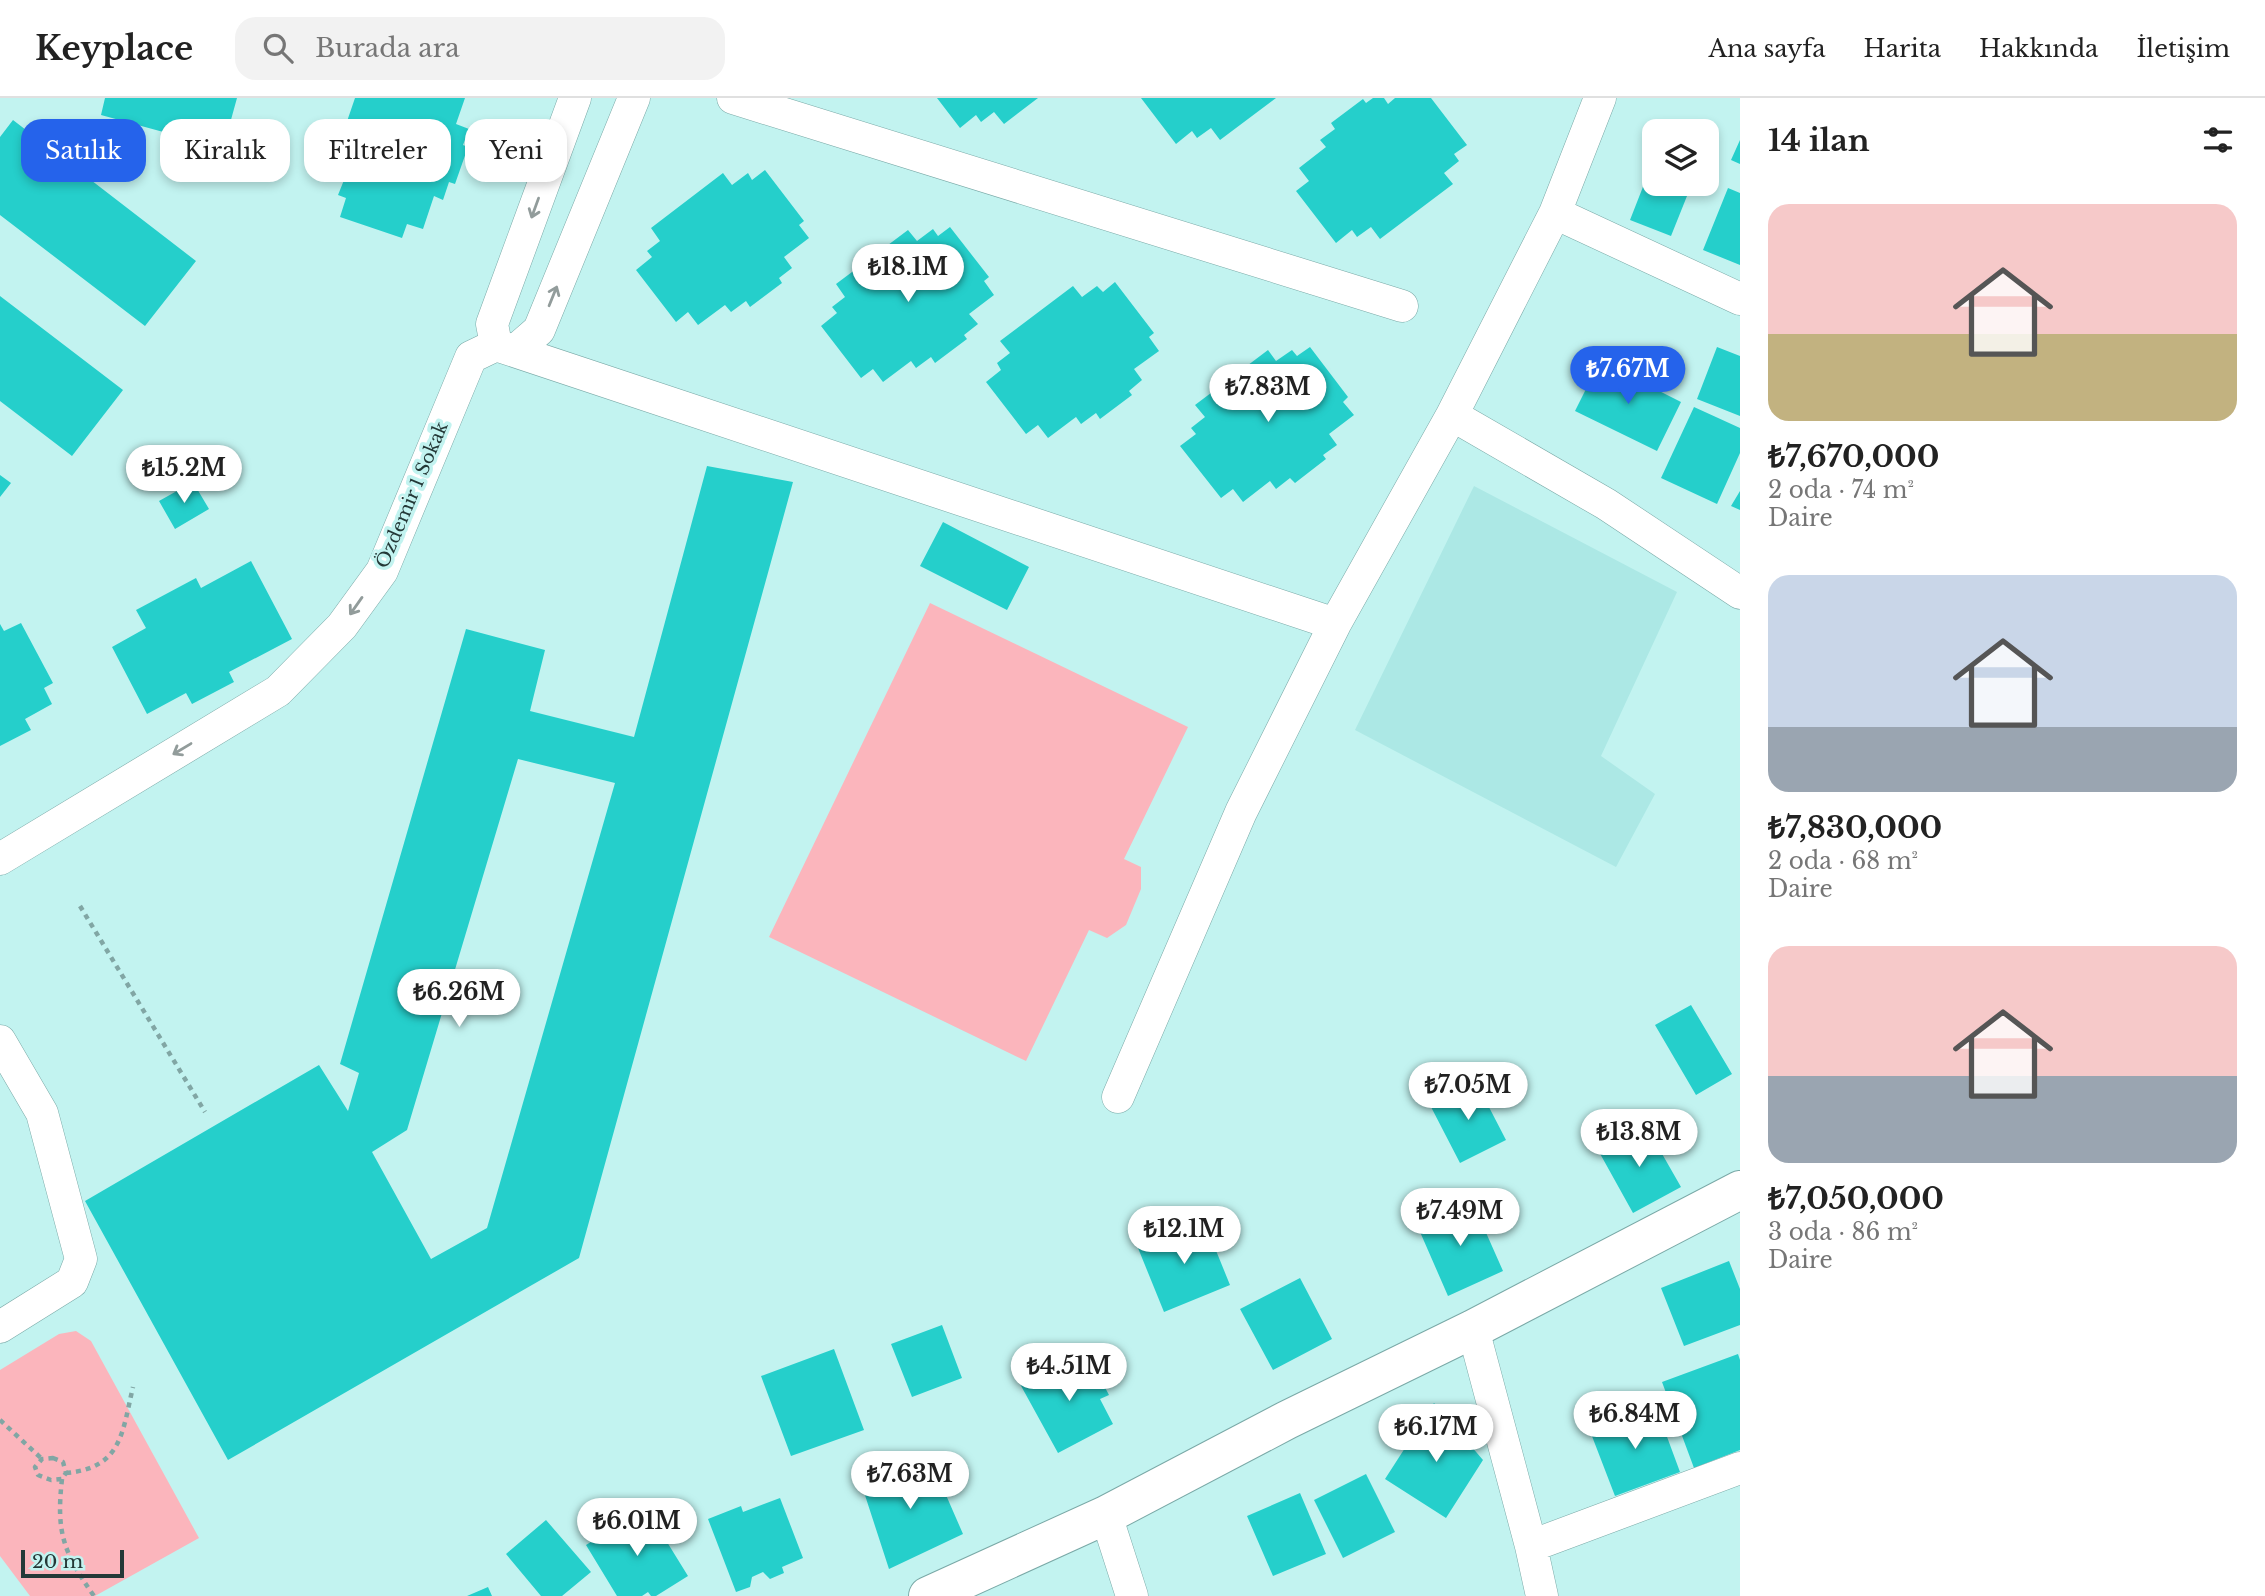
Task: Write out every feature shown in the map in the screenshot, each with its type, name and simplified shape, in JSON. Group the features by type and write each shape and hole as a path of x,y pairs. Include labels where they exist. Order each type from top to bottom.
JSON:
{"street":[{"path":"575,98 492,324 506,348 1335,624"},
{"name":"Özdemir 1 Sokak","path":"0,859 278,691 342,626 382,570 471,357 506,348 539,330 634,98"},
{"path":"733,98 1402,306"},
{"path":"1118,1097 1241,812 1335,624 1452,415 1555,214 1600,98"},
{"path":"1555,214 1740,299"},
{"path":"1452,415 1606,504 1740,593"},
{"path":"0,1041 42,1113 81,1259 72,1282 0,1327"},
{"path":"928,1596 1106,1515 1287,1420 1473,1329 1740,1191"},
{"path":"1473,1329 1531,1545 1542,1596"},
{"path":"1531,1545 1740,1468"},
{"path":"1106,1515 1132,1596"}],"path":[{"path":"80,906 205,1112"},
{"path":"66,1473 86,1471 108,1459 122,1434 132,1387"},
{"path":"0,1420 42,1459"},
{"path":"62,1479 51,1480 38,1475 34,1467 42,1459 53,1458 63,1462 66,1473 62,1479 59,1507 61,1537 74,1567 94,1596"}],"shaded area":[{"path":"1474,486 1677,592 1601,756 1655,794 1616,867 1355,730"},
{"path":"930,603 1188,727 1124,859 1141,867 1141,889 1126,925 1107,938 1089,930 1026,1061 769,937"},
{"path":"76,1331 91,1341 199,1538 95,1596 30,1596 0,1556 0,1370 59,1334"}],"building":[{"path":"105,98 237,98 231,119 160,119 160,131 146,127 146,119 116,119 101,115"},
{"path":"355,98 465,98 456,124 465,127 465,156 455,184 449,182 451,119 348,119"},
{"path":"937,98 1038,98 1004,124 994,112 981,122 976,115 960,128"},
{"path":"1141,98 1276,98 1220,140 1211,128 1197,138 1192,131 1176,144"},
{"path":"1373,98 1384,98 1388,104 1395,98 1431,98 1467,145 1454,154 1459,161 1444,173 1453,184 1380,239 1371,227 1357,237 1352,230 1336,243 1296,191 1309,181 1299,168 1326,147 1320,140 1335,129 1331,123 1363,99 1366,103"},
{"path":"13,120 21,126 21,182 93,182 196,261 145,326 0,215 0,137"},
{"path":"1740,140 1740,164 1731,160"},
{"path":"765,170 804,221 799,225 809,238 784,257 792,268 779,278 782,283 750,307 746,301 731,312 725,305 698,325 688,312 676,322 636,270 652,257 647,251 660,241 651,228 723,173 732,185 748,173 752,180"},
{"path":"343,182 449,182 443,200 434,196 423,229 407,224 402,238 340,217 346,198 338,195"},
{"path":"1728,188 1740,193 1740,265 1703,250"},
{"path":"1642,189 1642,196 1687,196 1671,236 1630,220"},
{"path":"950,227 989,277 984,281 994,295 969,314 978,324 964,335 967,339 935,363 931,357 916,368 911,361 883,382 873,369 861,378 821,326 837,313 832,307 845,297 836,284 908,230 917,241 933,229 938,236"},
{"path":"1115,282 1154,333 1149,337 1159,351 1134,369 1142,380 1129,391 1132,395 1100,419 1096,413 1081,424 1076,417 1048,438 1038,425 1026,434 986,382 1001,370 997,363 1010,353 1000,341 1073,286 1082,297 1097,286 1103,292"},
{"path":"0,296 123,390 72,456 0,401"},
{"path":"1310,347 1348,397 1343,402 1354,415 1329,434 1337,445 1323,455 1326,459 1295,483 1290,478 1276,489 1270,481 1243,502 1233,489 1221,498 1180,446 1196,434 1191,428 1205,417 1195,405 1268,350 1276,361 1292,350 1297,356"},
{"path":"1717,347 1740,356 1740,416 1697,399"},
{"path":"1600,361 1681,402 1657,451 1575,411"},
{"path":"1694,407 1740,428 1740,453 1717,504 1661,478"},
{"path":"707,466 793,482 579,1258 228,1460 85,1201 319,1065 348,1111 359,1073 340,1064 466,629 545,650 530,711 634,737","holes":["518,759 615,783 487,1228 431,1259 372,1152 407,1130"]},
{"path":"0,475 11,483 0,497"},
{"path":"193,482 209,509 175,529 159,501"},
{"path":"1740,491 1740,510 1731,506"},
{"path":"943,522 1029,567 1007,610 920,566"},
{"path":"251,561 292,639 229,672 234,682 192,704 186,693 147,714 112,647 146,628 136,610 196,578 201,588"},
{"path":"21,623 53,683 44,688 52,704 25,719 31,730 0,746 0,624 4,631"},
{"path":"1691,1005 1732,1074 1696,1095 1655,1025"},
{"path":"1476,1082 1506,1140 1460,1163 1430,1105"},
{"path":"1645,1124 1681,1187 1633,1213 1598,1150"},
{"path":"1472,1201 1503,1271 1448,1296 1417,1225"},
{"path":"1204,1221 1230,1285 1164,1312 1138,1248"},
{"path":"1729,1261 1740,1289 1740,1325 1684,1346 1661,1288"},
{"path":"1300,1278 1332,1339 1273,1370 1240,1309"},
{"path":"942,1325 962,1378 912,1397 891,1344"},
{"path":"834,1349 864,1430 791,1456 761,1376"},
{"path":"1738,1354 1740,1450 1694,1468 1662,1382"},
{"path":"1089,1357 1109,1395 1100,1399 1113,1424 1058,1453 1020,1384 1052,1367 1056,1375"},
{"path":"1434,1403 1483,1460 1446,1518 1385,1479"},
{"path":"1656,1407 1680,1472 1615,1496 1590,1431"},
{"path":"929,1456 963,1534 889,1569 861,1483"},
{"path":"1366,1474 1395,1532 1343,1558 1314,1500"},
{"path":"1300,1493 1326,1554 1273,1576 1247,1516"},
{"path":"780,1498 803,1558 782,1567 784,1573 770,1579 763,1572 752,1577 750,1587 736,1592 708,1519 741,1506 743,1512"},
{"path":"646,1508 688,1576 656,1596 651,1596 648,1592 642,1596 617,1596 586,1545"},
{"path":"546,1520 591,1572 562,1596 541,1596 506,1554"},
{"path":"488,1587 492,1596 467,1596"}]}
